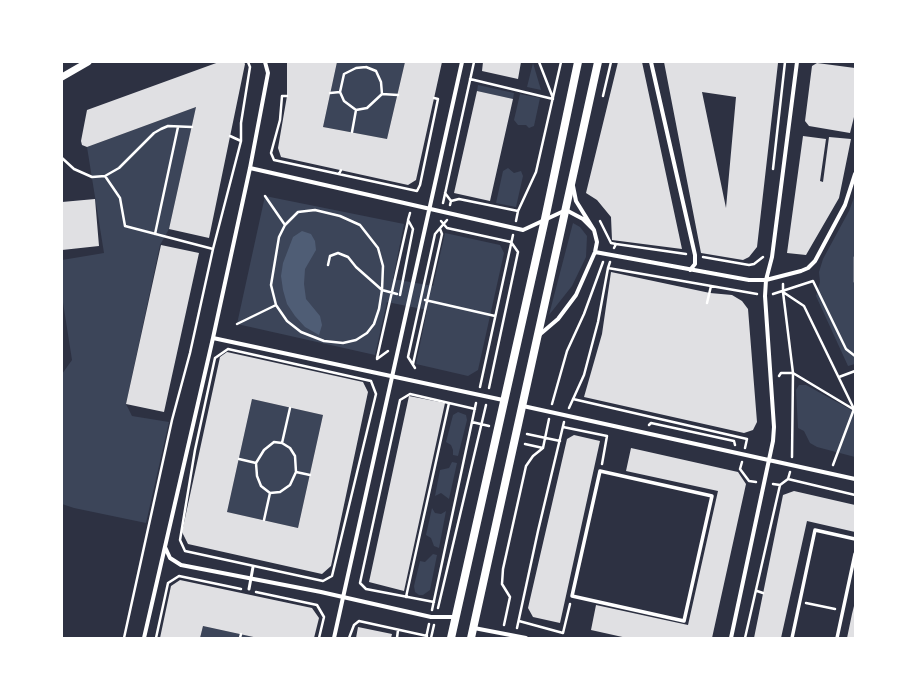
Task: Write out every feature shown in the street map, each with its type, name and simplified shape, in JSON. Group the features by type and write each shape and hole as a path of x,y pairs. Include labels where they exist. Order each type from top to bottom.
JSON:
{"main road":[{"path":"451,638 503,400 545,219 578,62"},
{"path":"472,638 598,62"}],"street":[{"path":"62,76 86,62"},
{"path":"144,638 213,338 250,168 268,73 265,62"},
{"path":"334,638 462,62"},
{"path":"651,62 695,255 695,264 690,270"},
{"path":"731,638 769,460 774,427 765,296 766,280 772,257 797,62"},
{"path":"250,168 515,229 523,230 566,210 584,219 594,230"},
{"path":"595,252 749,280 766,280 801,271 808,268 816,261 845,205 855,174"},
{"path":"538,336 558,319 576,295 595,252 597,242 594,230 576,201 572,180"},
{"path":"213,338 392,378 503,400"},
{"path":"523,406 566,414 855,479"},
{"path":"600,471 712,496 684,621 572,596 600,471"},
{"path":"792,638 815,530 855,539"},
{"path":"164,546 170,558 181,564 430,617 456,617"},
{"path":"837,638 855,554"},
{"path":"474,628 526,638"}],"lane":[{"path":"249,590 253,567"}],"path":[{"path":"124,638 172,420 190,352 213,249 240,141 241,123 250,67 248,62"},
{"path":"436,638 432,638 436,618 488,397 518,252 511,242 447,228 439,219 474,62"},
{"path":"539,62 553,99"},
{"path":"349,638 354,624 359,621 426,637 518,211 536,172 561,62"},
{"path":"602,100 611,62"},
{"path":"773,171 785,62"},
{"path":"382,94 381,82 376,71 366,67 356,68 344,74 340,92 344,101 356,110 367,108 382,94 398,95"},
{"path":"470,79 553,99"},
{"path":"330,93 340,92"},
{"path":"287,96 282,96 280,120 271,153 274,160 417,191"},
{"path":"390,345 388,352 377,359 408,220 420,185 438,99 434,98"},
{"path":"352,132 356,110"},
{"path":"62,158 74,169 92,177 105,176 119,168 161,128 168,126 192,127"},
{"path":"155,234 178,126"},
{"path":"230,136 240,141"},
{"path":"339,174 341,170"},
{"path":"105,176 120,198 125,226 213,249"},
{"path":"415,368 408,357 435,234 447,221 451,201 443,190 420,185"},
{"path":"265,196 285,225"},
{"path":"451,201 459,199 518,211"},
{"path":"315,210 340,216 360,224 378,248 383,266 382,290 374,324 367,333 356,340 343,343 324,342 302,332 286,321 276,305 271,285 279,237 285,225 298,212 315,210"},
{"path":"597,216 604,226 611,242 616,244 695,255 749,265 754,264 763,256"},
{"path":"399,298 413,229 408,220"},
{"path":"412,364 442,234 440,228"},
{"path":"515,636 566,414 584,375 598,322 608,268 616,244"},
{"path":"502,633 510,597 502,584 503,569 526,466 533,456 543,448 567,351 584,314 603,262 595,252"},
{"path":"328,264 330,256 338,253 348,257 356,267 382,290 397,294"},
{"path":"855,257 855,282"},
{"path":"608,268 745,292"},
{"path":"784,275 783,292 792,373 791,464"},
{"path":"783,292 813,281 846,349 855,356"},
{"path":"707,303 711,286"},
{"path":"783,292 804,306 854,410 834,465"},
{"path":"426,300 495,316"},
{"path":"237,324 276,305"},
{"path":"185,551 180,540 195,450 215,358 228,349 371,381 376,394 332,576 323,581"},
{"path":"839,377 855,371"},
{"path":"778,377 781,373 792,373 854,410"},
{"path":"434,602 366,589 360,583 400,400 410,394 475,409"},
{"path":"406,597 449,403"},
{"path":"282,443 290,408"},
{"path":"472,422 491,426"},
{"path":"563,426 607,436 600,471"},
{"path":"526,434 560,441"},
{"path":"274,442 282,443 290,448 295,456 296,472 290,485 280,492 270,493 261,486 257,476 256,463 264,450 274,442"},
{"path":"239,459 256,463"},
{"path":"296,472 310,475"},
{"path":"788,479 855,495"},
{"path":"349,483 354,484"},
{"path":"745,638 780,485"},
{"path":"264,520 270,493"},
{"path":"156,638 168,583 179,576 243,590"},
{"path":"249,590 317,606 324,617 319,638"},
{"path":"756,591 763,593"},
{"path":"519,621 563,632 572,596"},
{"path":"800,601 842,611"},
{"path":"396,638 398,630"},
{"path":"240,638 241,634"}],"shaded area":[{"path":"337,62 405,62 387,139 323,127"},
{"path":"533,63 541,90 527,87"},
{"path":"478,85 514,93 513,99 477,91"},
{"path":"520,94 540,98 534,126 529,128 526,125 518,125 514,120"},
{"path":"196,107 169,229 160,245 126,404 132,416 169,422 146,523 74,508 62,504 62,374 72,360 62,296 62,260 104,253 87,147"},
{"path":"508,168 514,173 521,171 523,176 516,207 496,203 503,171"},
{"path":"855,195 855,364 848,366 816,296 820,282 819,272 823,259 849,211"},
{"path":"265,196 404,224 393,279 433,286 445,233 500,245 504,253 478,370 468,376 416,364 427,310 387,302 375,355 237,324"},
{"path":"573,223 580,227 587,236 586,257 572,286 549,315"},
{"path":"302,231 311,234 315,241 316,250 305,269 304,284 306,299 320,316 322,325 319,335 305,327 295,316 287,304 283,290 281,276 283,263 293,237"},
{"path":"799,385 806,385 855,412 855,457 817,447 810,443 804,431 798,428 796,390"},
{"path":"252,399 323,415 298,528 227,512"},
{"path":"458,412 466,415 467,420 458,456 453,455 451,445 446,442 453,415"},
{"path":"452,462 457,463 449,499 441,493 435,496 440,470 449,468"},
{"path":"432,508 435,513 441,514 446,511 439,548 434,546 431,538 426,535"},
{"path":"433,554 437,555 430,590 423,595 419,595 415,592 414,586 420,561 425,562"},
{"path":"203,626 258,638 200,638"}],"building":[{"path":"219,62 244,62 245,64 209,238 169,229 196,107 87,147 82,145 81,141 87,110"},
{"path":"287,62 337,62 323,127 387,139 405,62 442,62 416,180 408,185 281,157 278,148 287,96"},
{"path":"483,62 521,62 518,79 482,71"},
{"path":"618,62 642,62 682,249 612,240 611,217 597,200 586,193"},
{"path":"664,62 778,63 757,247 749,257 743,260 701,253","holes":["702,92 736,97 726,208"]},
{"path":"817,63 855,68 855,113 850,133 809,126 805,121 812,66"},
{"path":"477,91 513,99 490,201 454,193"},
{"path":"803,136 826,139 820,181 823,182 829,137 851,139 839,198 806,255 787,253"},
{"path":"95,199 99,246 62,250 62,202"},
{"path":"161,245 199,253 164,412 126,404"},
{"path":"611,272 710,293 732,295 742,301 748,309 757,422 753,430 744,433 584,397 602,334"},
{"path":"227,352 363,382 368,392 331,566 322,574 188,544 182,532 220,357","holes":["252,399 323,415 298,528 227,512"]},
{"path":"409,396 445,403 404,591 369,582"},
{"path":"574,435 600,441 560,623 533,617 528,608 567,439"},
{"path":"631,448 738,472 746,484 712,638 627,638 591,630 596,605 688,625 718,491 626,471"},
{"path":"794,491 855,505 855,532 807,521 781,638 754,638 783,495"},
{"path":"180,580 312,608 319,618 314,638 258,638 203,626 200,638 160,638 171,586"},
{"path":"854,606 855,638 847,638 852,614"},
{"path":"358,627 392,634 391,638 356,638"}]}
